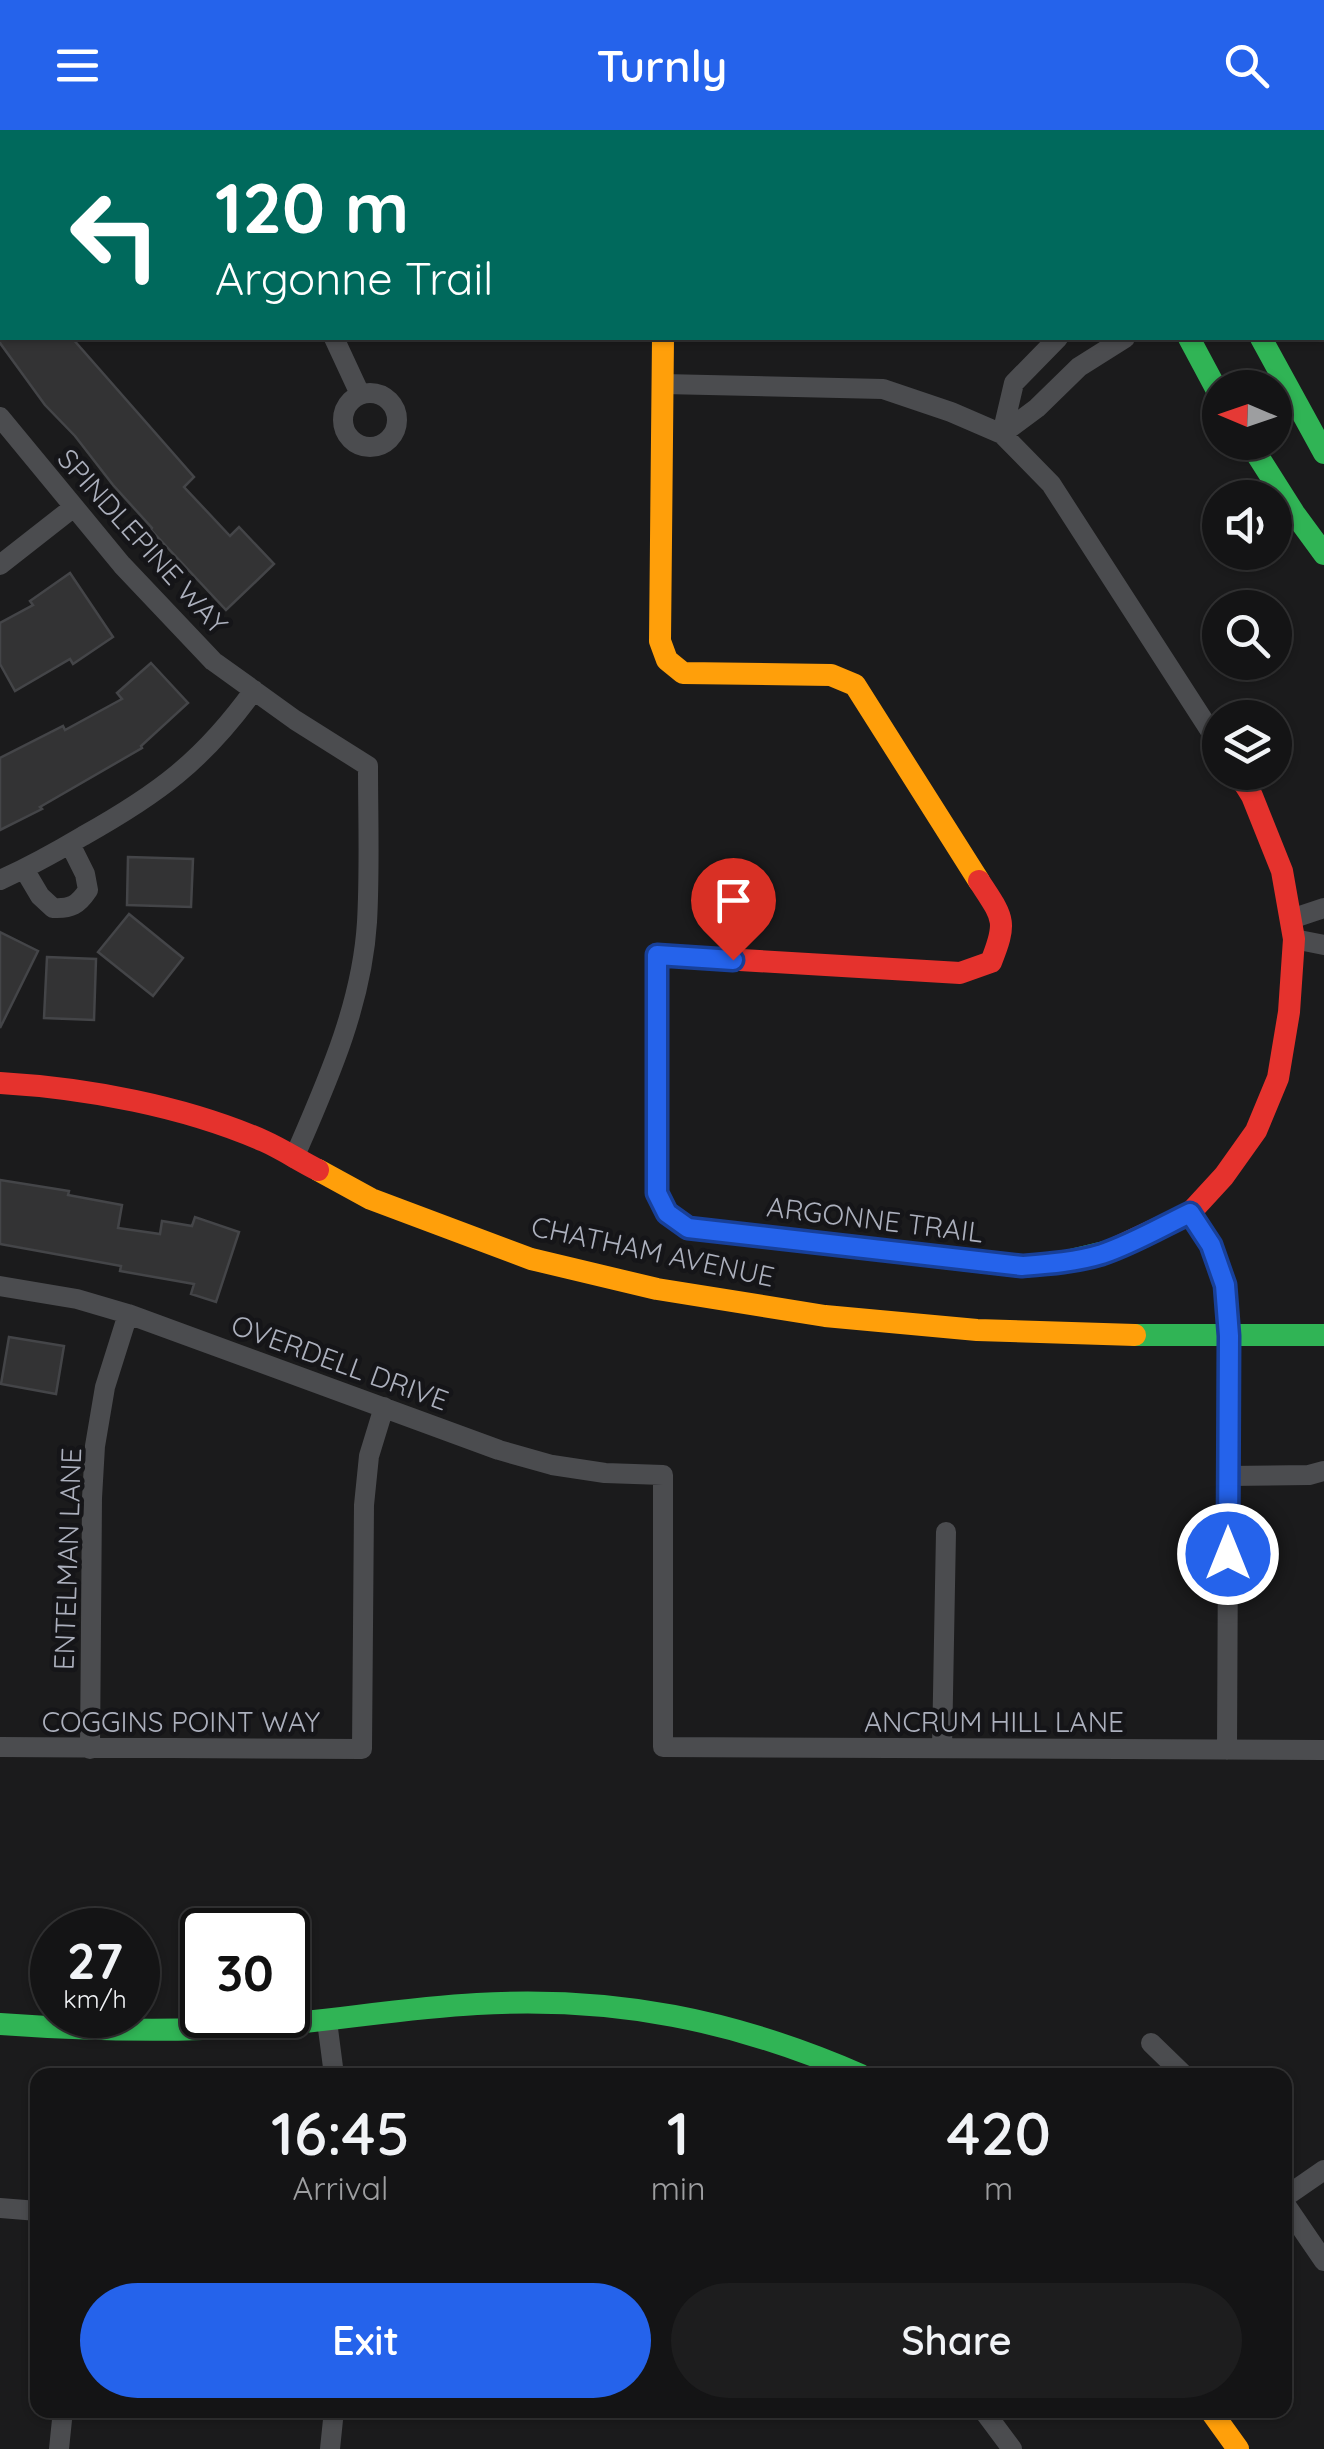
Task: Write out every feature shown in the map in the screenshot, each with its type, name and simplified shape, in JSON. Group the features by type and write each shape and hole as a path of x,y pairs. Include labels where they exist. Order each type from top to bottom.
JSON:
{"street":[{"path":"335,340 360,394"},
{"path":"664,340 664,384 883,389 1002,434 1051,484 1202,718"},
{"path":"1002,434 1014,384 1056,340"},
{"path":"1002,434 1038,408 1079,366 1122,340"},
{"path":"1191,340 1207,370"},
{"path":"1262,340 1324,453"},
{"name":"ARGONNE TRAIL","path":"664,384 660,621 663,658 683,673 831,675 855,685 998,911 1003,933 991,962 960,973 657,955 657,1193 667,1213 688,1228 1022,1266 1101,1254 1190,1213 1224,1176 1256,1130 1278,1078 1290,1012 1292,929 1282,871 1248,790"},
{"name":"SPINDLEPINE WAY","path":"0,418 122,565 213,661 368,766 367,924 356,990 338,1057 294,1158"},
{"path":"1260,460 1324,554"},
{"path":"0,564 74,507"},
{"path":"0,880 161,790 228,726 254,690"},
{"path":"24,869 40,896 53,908 68,909 80,902 88,890 85,874 70,844"},
{"path":"1324,908 1292,929 1324,946"},
{"name":"CHATHAM AVENUE","path":"0,1083 50,1086 122,1098 217,1125 264,1141 371,1199 441,1228 531,1259 657,1289 825,1316 977,1330 1324,1335"},
{"path":"1190,1213 1211,1245 1225,1285 1229,1336 1227,1750"},
{"name":"OVERDELL DRIVE","path":"0,1286 77,1299 128,1314 500,1450 552,1465 605,1473 663,1475 663,1747"},
{"name":"ENTELMAN LANE","path":"90,1749 94,1464 105,1388 128,1314"},
{"name":"COGGINS POINT WAY","path":"0,1747 362,1749 364,1505 370,1456 384,1408"},
{"path":"1228,1476 1309,1475 1324,1471"},
{"path":"942,1748 946,1532"},
{"name":"ANCRUM HILL LANE","path":"663,1747 1324,1750"},
{"path":"0,2024 145,2030 250,2028 477,2004 600,2004 709,2022 778,2041 847,2068"},
{"path":"328,2020 333,2068"},
{"path":"1151,2043 1177,2068"},
{"path":"1292,2195 1324,2170"},
{"path":"0,2208 30,2210"},
{"path":"1292,2212 1324,2261"},
{"path":"59,2449 61,2418"},
{"path":"330,2449 333,2418"},
{"path":"989,2418 1012,2449"},
{"path":"1216,2418 1238,2449"}],"building":[{"path":"74,340 194,477 184,487 230,536 239,527 274,564 226,610 151,530 45,405 0,343"},
{"path":"70,573 113,637 73,664 70,659 15,691 0,664 0,623 33,605 30,601"},
{"path":"151,663 188,703 142,748 0,830 0,758 63,726 65,730 122,699 117,693"},
{"path":"128,857 193,859 191,907 127,905"},
{"path":"129,914 183,958 153,996 98,952"},
{"path":"0,932 38,951 0,1028"},
{"path":"47,957 96,959 94,1020 44,1018"},
{"path":"0,1180 69,1191 68,1195 122,1205 118,1228 160,1234 162,1221 192,1226 195,1217 239,1232 216,1302 191,1294 194,1284 0,1244"},
{"path":"9,1337 64,1346 56,1394 1,1384"}],"traffic: fast":[{"path":"1190,340 1206,370"},
{"path":"1262,340 1324,453"},
{"path":"1260,460 1324,554"},
{"path":"658,1195 667,1213 687,1228 1022,1267 1109,1251"},
{"path":"1135,1335 1324,1335"},
{"path":"0,2024 125,2030 219,2029 449,2006 578,2004 626,2008 721,2026 844,2068"}],"traffic: slow":[{"path":"663,340 660,641 667,660 683,673 831,675 855,685 979,881"},
{"path":"318,1170 371,1199 531,1259 657,1289 825,1316 977,1330 1135,1335"},
{"path":"1216,2418 1238,2449"}],"traffic: jam":[{"path":"1109,1251 1190,1213 1224,1176 1256,1131 1278,1078 1289,1012 1294,939 1282,871 1248,790"},
{"path":"658,1195 657,955 960,973 991,962 1000,937 998,912 979,881"},
{"path":"0,1083 100,1094 201,1118 264,1141 318,1170"}],"route":[{"path":"733,960 657,955 657,1193 667,1213 688,1228 1022,1266 1101,1254 1190,1213 1211,1245 1225,1285 1229,1336 1228,1554"}]}
